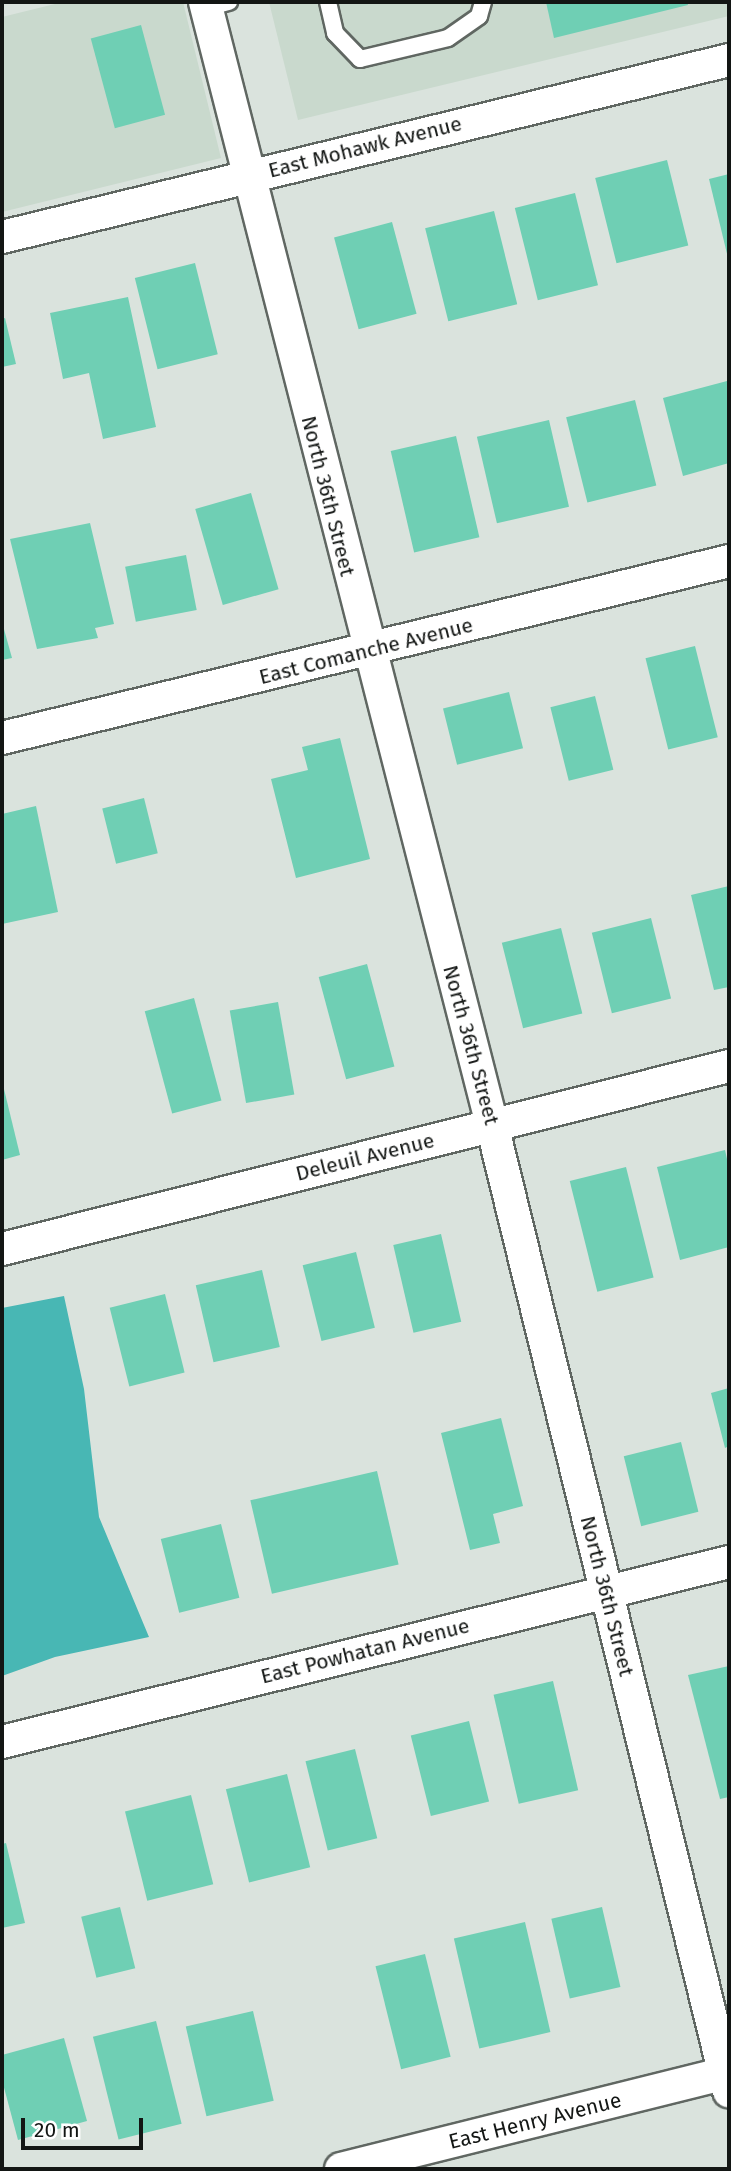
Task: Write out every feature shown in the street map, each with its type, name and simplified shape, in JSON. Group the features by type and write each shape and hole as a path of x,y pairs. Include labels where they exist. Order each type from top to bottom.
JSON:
{"street":[{"name":"North 36th Street","path":"213,4 247,176 492,1125 728,2079"},
{"name":"East Mohawk Avenue","path":"2,237 729,60"},
{"name":"East Comanche Avenue","path":"2,738 368,652 729,561"},
{"name":"Deleuil Avenue","path":"2,1249 729,1066"},
{"name":"East Powhatan Avenue","path":"2,1742 729,1562"},
{"name":"East Henry Avenue","path":"341,2169 728,2079"}],"lane":[{"path":"328,2 335,33 360,59 448,38 479,16 482,2"}],"shaded area":[{"path":"63,2 183,2 221,158 2,212 2,17"},
{"path":"269,2 729,2 729,16 298,120"}],"water":[{"path":"64,1296 84,1389 99,1517 149,1637 55,1657 2,1676 2,1308"}],"building":[{"path":"546,2 687,2 688,5 554,38"},
{"path":"141,25 165,115 115,128 91,38"},
{"path":"667,160 688,245 616,263 595,178"},
{"path":"729,174 729,258 728,258 709,179"},
{"path":"575,193 598,285 538,300 515,208"},
{"path":"494,211 517,304 448,321 425,228"},
{"path":"392,222 417,314 359,329 334,238"},
{"path":"195,263 218,354 158,369 135,278"},
{"path":"128,297 156,427 103,439 89,373 63,379 50,313"},
{"path":"5,318 16,364 2,367 2,319"},
{"path":"727,381 729,463 683,476 663,398"},
{"path":"635,400 656,485 587,503 566,417"},
{"path":"549,420 569,507 497,523 477,437"},
{"path":"456,436 479,537 414,552 391,451"},
{"path":"251,493 279,589 223,605 195,509"},
{"path":"90,523 114,624 95,628 98,638 37,649 10,539"},
{"path":"186,555 197,610 136,622 125,567"},
{"path":"2,622 12,658 2,660"},
{"path":"695,646 718,737 668,750 646,658"},
{"path":"509,692 523,748 457,765 443,708"},
{"path":"595,696 613,770 569,781 550,707"},
{"path":"340,738 370,859 296,878 271,779 308,770 302,747"},
{"path":"144,798 158,853 116,864 102,808"},
{"path":"36,806 58,912 2,924 2,814"},
{"path":"729,886 729,987 714,990 691,895"},
{"path":"651,918 671,999 612,1013 592,933"},
{"path":"561,928 582,1013 523,1028 502,943"},
{"path":"367,964 394,1066 346,1079 319,977"},
{"path":"194,998 221,1100 172,1114 145,1011"},
{"path":"278,1002 294,1095 246,1103 230,1011"},
{"path":"2,1086 20,1155 2,1160"},
{"path":"725,1150 729,1168 729,1247 680,1260 657,1167"},
{"path":"626,1167 654,1278 597,1292 570,1181"},
{"path":"441,1234 461,1322 414,1333 393,1245"},
{"path":"356,1252 375,1328 322,1341 303,1265"},
{"path":"262,1270 280,1347 214,1362 196,1285"},
{"path":"165,1294 185,1373 129,1386 110,1308"},
{"path":"729,1388 729,1446 725,1448 711,1393"},
{"path":"501,1418 523,1506 493,1514 500,1543 470,1550 441,1433"},
{"path":"681,1442 698,1512 641,1526 624,1456"},
{"path":"377,1471 399,1565 272,1594 250,1500"},
{"path":"221,1524 239,1598 179,1613 161,1539"},
{"path":"729,1666 729,1797 720,1799 688,1675"},
{"path":"553,1681 578,1790 519,1804 494,1695"},
{"path":"469,1721 489,1802 431,1816 411,1736"},
{"path":"355,1749 377,1838 328,1851 306,1761"},
{"path":"287,1774 310,1867 249,1882 226,1789"},
{"path":"191,1795 213,1884 147,1901 125,1811"},
{"path":"6,1843 25,1923 2,1928 2,1844"},
{"path":"120,1907 135,1968 96,1978 81,1917"},
{"path":"602,1907 620,1987 570,1999 551,1919"},
{"path":"525,1922 550,2032 479,2049 454,1938"},
{"path":"425,1954 451,2057 401,2069 376,1966"},
{"path":"253,2011 274,2101 206,2116 186,2027"},
{"path":"156,2021 182,2124 119,2140 93,2037"},
{"path":"64,2038 87,2121 18,2140 2,2080 2,2055"}]}
